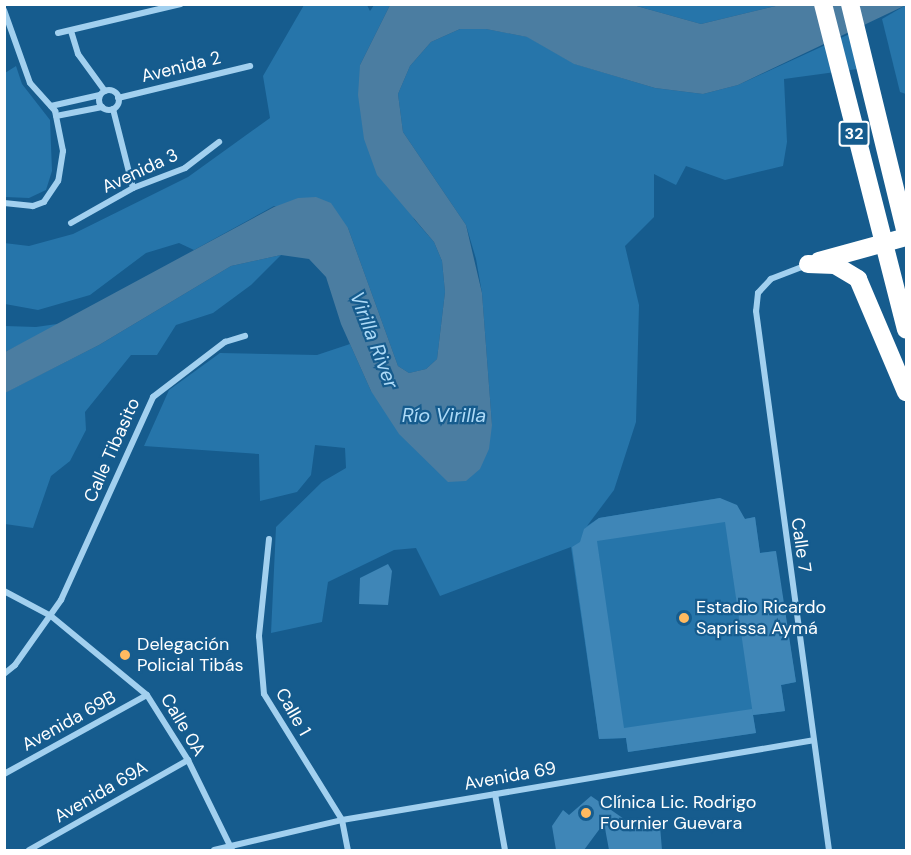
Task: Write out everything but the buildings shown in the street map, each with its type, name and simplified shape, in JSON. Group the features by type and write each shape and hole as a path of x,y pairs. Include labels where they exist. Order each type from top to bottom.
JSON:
{"highway":[{"name":"32","path":"823,4 886,263 906,330"},
{"name":"32","path":"850,4 906,236"},
{"path":"808,264 906,236"},
{"path":"858,279 873,250 888,241"},
{"path":"808,264 835,265 858,279 906,392"}],"street":[{"path":"58,33 181,4"},
{"path":"4,10 30,83 51,106 56,116 63,151 51,195 33,206 4,203"},
{"path":"71,30 78,54 103,93 102,107"},
{"name":"Avenida 2","path":"118,98 250,66"},
{"path":"51,106 112,91 118,98 113,109 133,188"},
{"path":"56,116 102,107 113,109"},
{"name":"Avenida 3","path":"72,223 133,188 185,168 219,142"},
{"name":"Calle 7","path":"808,264 771,279 758,293 758,350 829,850"},
{"name":"Calle Tibasito","path":"4,674 15,665 51,616 153,398 225,342 245,336"},
{"name":"Calle 1","path":"269,539 259,626 264,694 342,820 348,850"},
{"name":"Calle 0A","path":"4,591 51,616 147,695 188,760 231,847"},
{"name":"Avenida 69B","path":"4,774 147,695"},
{"name":"Avenida 69","path":"214,850 342,820 813,740"},
{"name":"Avenida 69A","path":"29,850 188,760"},
{"path":"495,794 505,850"}],"shaded area":[{"path":"304,5 367,5 370,11 374,5 390,5 360,65 414,219 434,242 442,261 445,292 437,359 426,369 409,373 398,366 348,228 274,206 194,250 179,243 146,253 90,295 38,310 5,304 4,243 29,246 73,234 188,177 270,118 263,76"},
{"path":"633,5 780,5 701,24"},
{"path":"906,5 906,94 900,92 882,19"},
{"path":"460,29 486,29 528,37 575,64 655,88 703,94 738,85 856,31 865,68 784,79 787,142 783,166 725,180 686,166 676,185 654,174 654,217 625,246 639,305 636,422 614,490 587,526 599,518 720,498 745,519 755,517 760,553 775,551 796,682 781,685 785,711 753,715 756,733 628,752 626,738 599,739 571,547 440,596 416,548 394,550 328,582 322,622 271,633 276,527 322,482 346,468 345,448 315,445 311,475 297,492 260,501 259,454 144,446 169,390 220,353 317,355 350,344 371,391 492,425 482,293 476,259 466,225 403,132 398,94 410,66 431,42"},
{"path":"16,66 22,84 50,120 52,171 46,190 29,198 5,197 5,73"},
{"path":"281,255 251,285 213,313 176,325 157,355 131,355 85,412 86,430 70,461 51,476 33,528 5,524 4,393 99,345 231,266"},
{"path":"64,323 5,352 5,326 36,327"}],"water":[{"name":"Río Virilla","path":"390,5 633,5 701,24 780,5 906,5 738,85 703,94 655,88 574,64 527,37 486,29 460,29 431,42 410,66 398,94 403,132 466,225 482,293 492,425 489,449 480,469 466,481 448,482 399,434 371,391 341,324 326,277 309,259 281,255 231,266 99,345 5,393 5,352 274,207 298,198 316,197 331,203 348,228 398,366 409,373 426,369 437,359 445,292 442,261 434,242 377,175 364,139 358,95 360,65"}],"place":[{"name":"Estadio Ricardo Saprissa Aymá","path":"684,618"},
{"name":"Delegación Policial Tibás","path":"125,655"},
{"name":"Clínica Lic. Rodrigo Fournier Guevara","path":"586,813"}],"water label":[{"name":"Virilla River","path":"374,340"}]}
